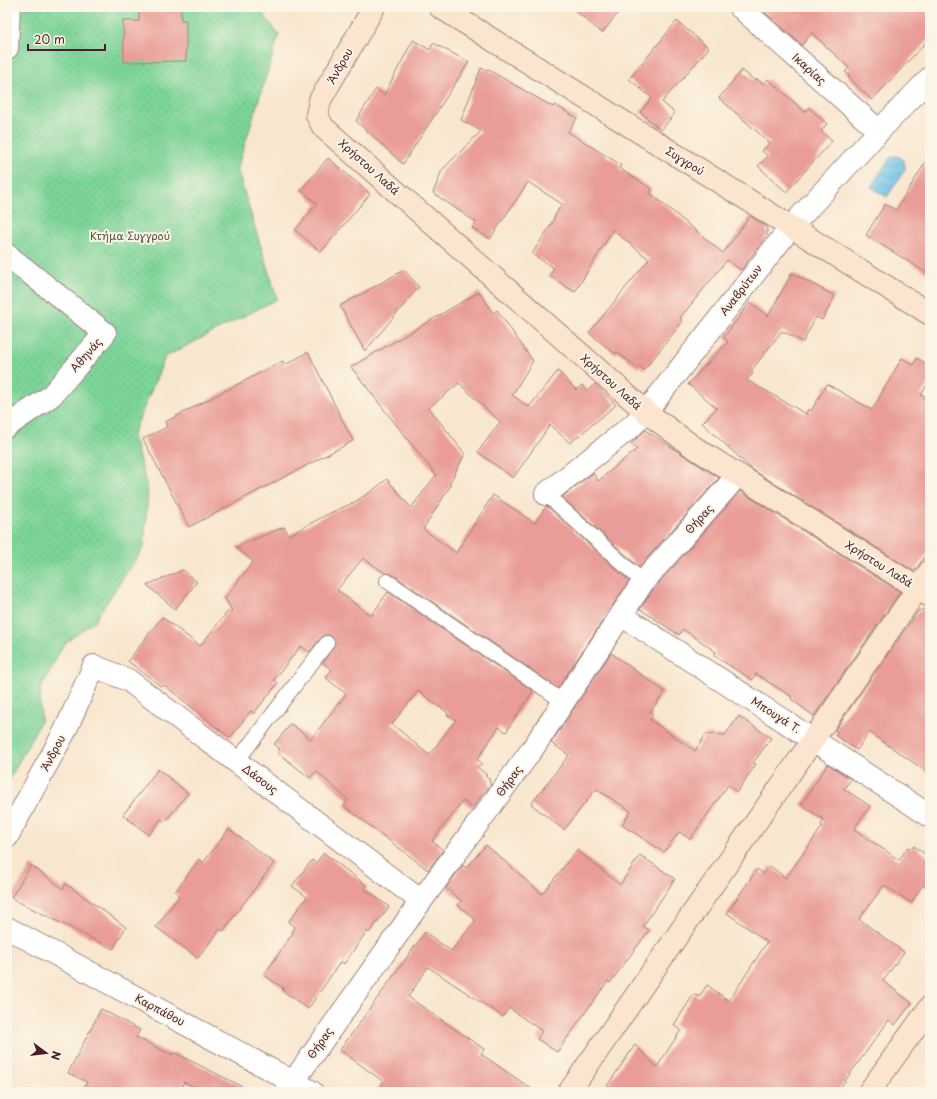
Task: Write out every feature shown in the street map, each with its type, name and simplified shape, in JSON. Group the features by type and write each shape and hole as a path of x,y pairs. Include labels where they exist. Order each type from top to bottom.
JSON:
{"main road":[{"name":"Άνδρου","path":"323,126 317,115 320,100 374,7"},
{"name":"Συγγρού","path":"440,7 930,314"},
{"name":"Χρήστου Λαδά","path":"323,126 646,412 692,446 738,475 926,585"},
{"path":"569,1092 814,739 926,585"},
{"path":"869,1092 930,1007"}],"street":[{"path":"7,48 9,7"},
{"name":"Ικαρίας","path":"740,7 879,131"},
{"name":"Αναβρύτων","path":"546,494 632,426 646,412 791,227 930,78"},
{"name":"Αθηνάς","path":"7,255 105,333 51,396 7,426"},
{"name":"Θήρας","path":"290,1087 420,901 531,751 643,582 738,475"},
{"name":"Μπουγά Τ.","path":"621,615 814,739 930,816"},
{"name":"Δάσους","path":"94,666 128,680 238,761 420,901"},
{"name":"Άνδρου","path":"7,837 65,731 94,666"},
{"name":"Καρπάθου","path":"7,928 290,1087 312,1092"}],"lane":[{"path":"546,494 643,582"},
{"path":"387,581 564,702"},
{"path":"238,761 327,643"}],"green space":[{"name":"Κτήμα Συγγρού","path":"7,7 258,7 279,35 237,169 277,299 165,357 133,434 148,492 144,547 95,620 63,645 40,690 41,720 7,784"}],"water":[{"path":"893,156 901,158 905,164 905,169 887,197 871,187 890,158"}],"building":[{"path":"139,7 181,7 181,20 186,20 186,61 124,62 123,21 139,21"},
{"path":"571,7 623,7 602,33"},
{"path":"759,7 930,7 930,38 872,100 848,77 850,76 845,72 849,68 812,33 802,45"},
{"path":"677,21 709,48 662,102 675,113 661,130 640,112 652,98 629,79"},
{"path":"413,40 430,50 433,43 469,62 403,164 356,121 376,89 384,95"},
{"path":"481,68 487,71 487,69 553,107 555,105 577,118 568,132 621,165 619,168 652,189 650,193 723,253 750,216 767,227 767,235 741,270 727,260 680,318 683,321 644,370 640,366 638,368 617,352 615,354 589,333 649,259 613,230 575,292 549,276 554,268 532,254 554,220 553,219 562,204 528,182 490,239 472,228 476,222 433,193 442,170 481,131 461,120"},
{"path":"742,70 755,81 757,79 763,84 768,79 805,112 809,108 827,124 821,131 832,141 786,192 758,166 768,156 762,151 770,143 719,98"},
{"path":"930,155 930,275 866,235 885,204 896,210"},
{"path":"328,158 370,194 321,252 295,230 317,204 301,190"},
{"path":"404,270 419,287 365,351 340,306"},
{"path":"792,273 835,296 822,320 816,317 803,342 782,331 751,371 753,373 747,380 806,414 808,409 811,411 827,384 872,410 902,358 913,365 917,358 930,366 930,380 921,395 930,401 930,550 914,571 753,470 702,423 717,408 688,384 728,342 724,337 750,302 768,316"},
{"path":"479,292 493,313 497,310 533,361 512,395 529,407 558,371 576,390 582,385 587,391 595,384 616,405 570,443 550,425 513,478 478,452 500,422 459,383 429,408 465,454 449,484 451,485 423,529 456,553 493,495 535,523 547,506 629,581 558,688 392,574 385,573 363,558 337,590 371,616 388,592 533,691 506,732 499,727 477,760 482,763 478,768 487,775 485,776 490,780 489,782 491,784 472,808 463,801 432,841 443,850 428,870 344,806 348,800 316,771 310,778 277,752 280,749 274,744 291,724 311,739 346,694 326,678 332,670 323,663 335,644 335,640 332,636 323,635 309,652 301,646 274,680 278,683 254,713 251,711 230,738 164,685 162,687 128,661 162,617 200,646 229,610 233,613 225,598 253,562 236,547 284,527 289,535 330,513 353,503 387,479 411,508 436,475 437,476 351,367","holes":["418,691 448,713 447,715 456,720 429,755 392,724"]},
{"path":"308,352 353,441 189,527 143,439 167,427 165,422 283,361 285,365"},
{"path":"645,430 719,478 639,567 562,497 593,473 598,481 637,449 631,444"},
{"path":"740,491 900,592 814,716 791,699 792,697 756,674 752,680 713,655 716,652 683,629 679,635 640,609 653,590"},
{"path":"183,570 197,582 175,609 147,585"},
{"path":"930,608 930,774 869,732 857,750 835,735 837,732 835,730 918,611"},
{"path":"611,653 665,692 650,712 653,714 650,720 695,751 706,734 725,735 739,716 771,738 753,763 756,764 737,792 728,785 690,839 679,832 664,852 622,825 631,811 596,789 564,830 531,804 569,755 551,743"},
{"path":"828,764 851,779 844,789 870,806 854,829 899,860 908,847 911,849 914,846 930,858 930,889 923,885 911,903 884,885 859,919 904,952 883,981 912,1003 895,1025 889,1020 837,1092 603,1092 635,1045 657,1067 681,1030 674,1025 694,994 699,997 707,985 729,1001 767,942 727,913 757,869 764,874 770,866 786,878 822,827 821,825 824,820 801,805"},
{"path":"158,769 188,793 165,822 161,819 149,835 123,815"},
{"path":"229,829 274,863 223,931 220,929 198,958 156,927 179,896 175,892 199,859 203,863"},
{"path":"486,845 542,894 577,850 620,885 640,855 675,879 643,926 649,930 610,983 608,981 557,1052 537,1039 542,1031 509,1008 503,1017 428,967 408,997 484,1049 481,1054 536,1092 375,1092 384,1082 340,1050 425,932 451,951 476,920 458,905 462,901 446,888 463,865 466,868"},
{"path":"324,853 367,886 365,889 389,907 369,933 367,931 344,964 341,961 308,1009 282,990 283,988 264,975 293,933 292,932 295,927 288,922 307,897 292,886 312,860 316,863"},
{"path":"31,865 63,889 66,884 126,927 113,949 11,898"},
{"path":"101,1009 140,1030 136,1037 172,1055 173,1052 253,1092 206,1092 184,1082 179,1092 81,1092 87,1082 68,1073"}]}
